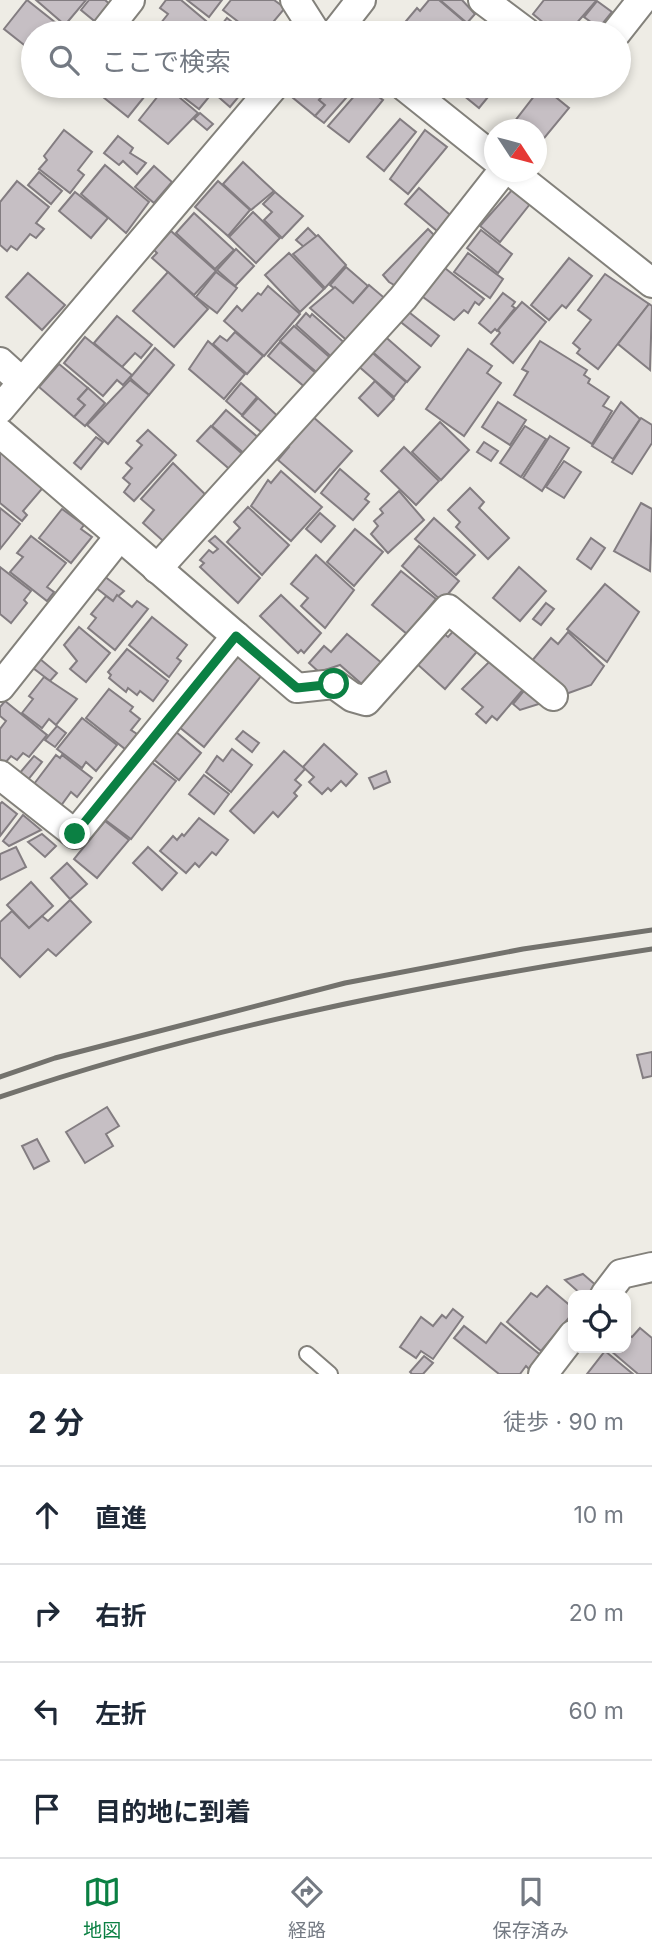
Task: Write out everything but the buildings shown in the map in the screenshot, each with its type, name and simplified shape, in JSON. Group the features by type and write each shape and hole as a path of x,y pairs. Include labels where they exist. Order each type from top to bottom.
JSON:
{"street":[{"path":"113,21 130,0"},
{"path":"295,0 308,21"},
{"path":"345,21 361,0"},
{"path":"484,0 511,21"},
{"path":"625,21 642,0"},
{"path":"0,409 264,98"},
{"path":"419,98 484,149"},
{"path":"157,569 403,298 494,182"},
{"path":"525,182 652,283"},
{"path":"0,362 22,382"},
{"path":"0,433 297,688 334,684 352,697 366,701 448,609 553,696"},
{"path":"0,687 119,537"},
{"path":"0,775 75,834 236,636"},
{"path":"609,1290 621,1274 652,1267"},
{"path":"543,1374 568,1342"}],"lane":[{"path":"307,1354 330,1374"}],"railway":[{"path":"0,1077 55,1058 345,983 523,949 652,930"},
{"path":"0,1097 80,1071 241,1027 487,976 652,949"}],"route":[{"path":"75,834 236,636 297,688 334,684"}]}
